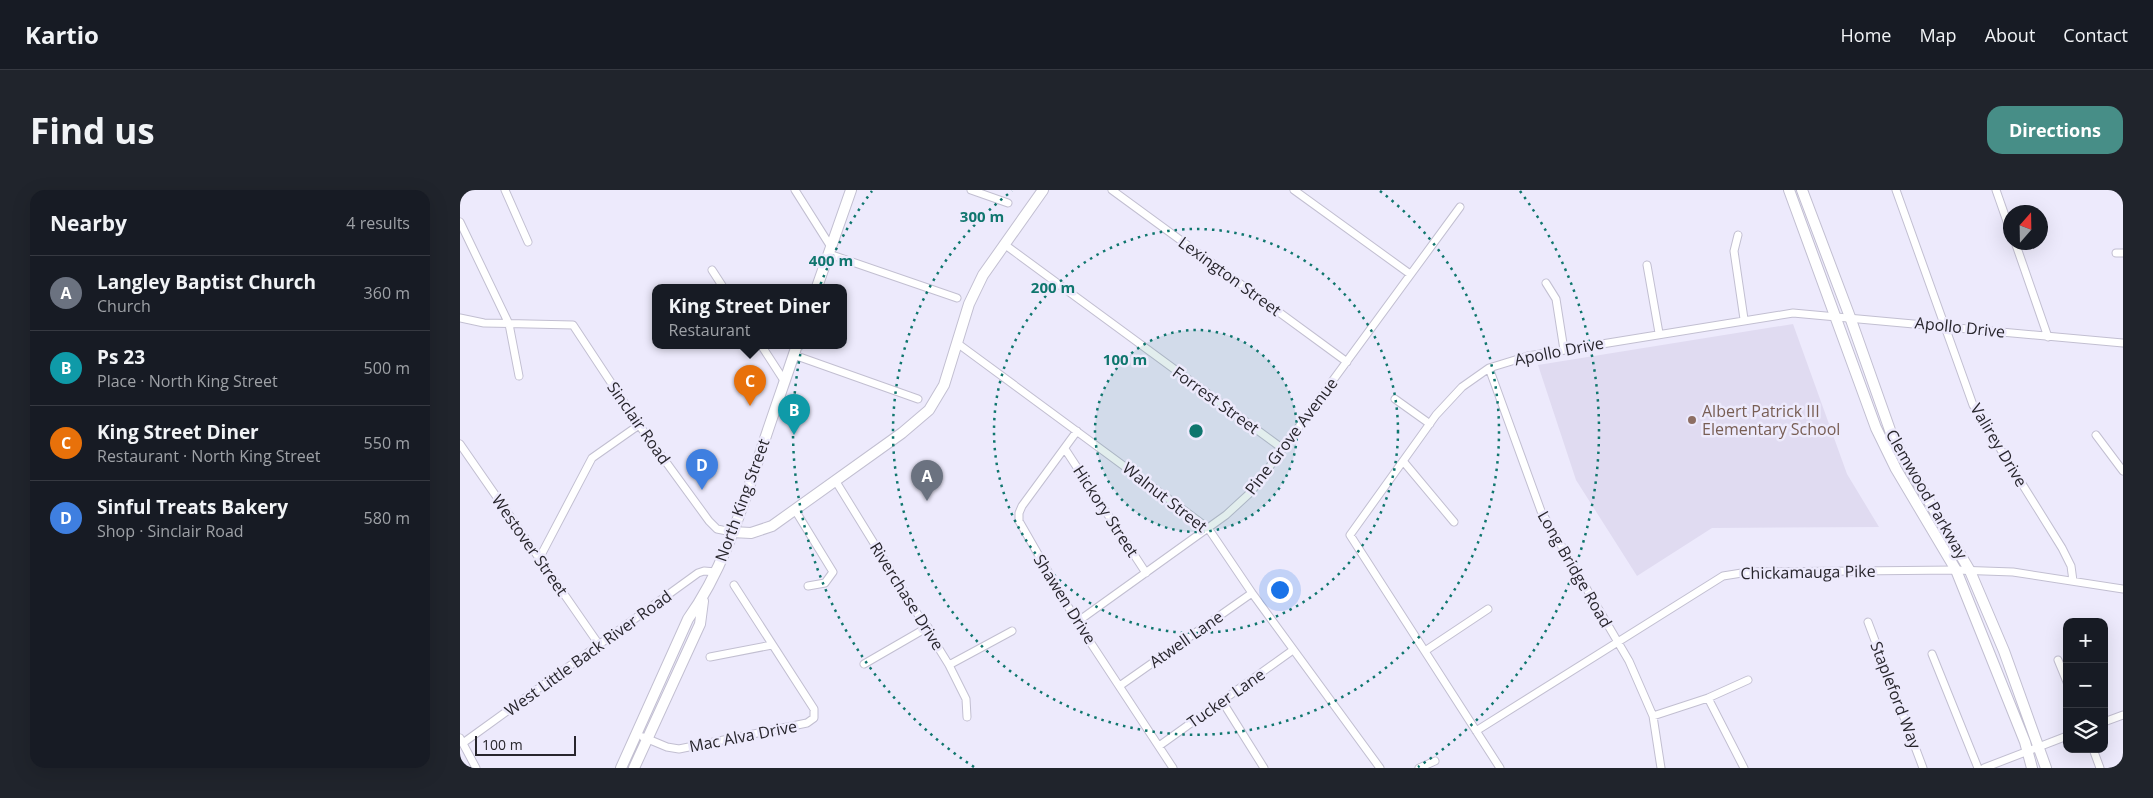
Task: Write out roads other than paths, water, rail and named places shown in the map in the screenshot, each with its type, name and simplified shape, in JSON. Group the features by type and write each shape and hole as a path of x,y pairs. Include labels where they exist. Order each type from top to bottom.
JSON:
{"street":[{"path":"505,190 528,242"},
{"path":"795,190 830,251 957,298"},
{"path":"818,284 851,190"},
{"path":"972,190 1008,203"},
{"path":"732,532 751,533 766,529 902,432 928,410 944,385 976,289 1004,244 1043,190"},
{"name":"Lexington Street","path":"1112,190 1347,362"},
{"path":"1294,190 1410,274"},
{"name":"Clemwood Parkway","path":"1788,190 1867,406 1886,452 1956,570 2028,750 2032,768"},
{"name":"Clemwood Parkway","path":"1802,190 1850,317 1890,433 1970,570 2046,768"},
{"name":"Valirey Drive","path":"1896,190 1973,405 2062,548 2071,566 2073,581"},
{"path":"1996,190 2003,210"},
{"name":"Pine Grove Avenue","path":"1077,622 1208,528 1245,498 1283,449 1460,206"},
{"path":"460,222 509,324 519,376"},
{"path":"1738,235 1734,251 1744,320"},
{"name":"Forrest Street","path":"1004,244 1283,449"},
{"path":"2018,250 2048,336"},
{"path":"1647,265 1659,333"},
{"path":"712,270 721,284"},
{"path":"1546,283 1556,299 1564,350"},
{"name":"Apollo Drive","path":"1500,768 1350,535 1430,424 1462,387 1490,368 1528,356 1659,333 1793,313 1944,325 2123,343"},
{"path":"460,318 484,323 509,324"},
{"name":"Sinclair Road","path":"509,324 573,325 639,425 712,525 720,530 732,532"},
{"name":"Walnut Street","path":"957,343 1208,528 1252,593 1380,768"},
{"path":"764,349 785,382"},
{"name":"North King Street","path":"621,768 688,619 704,597 716,572 732,532 796,349"},
{"path":"794,355 918,399"},
{"name":"Long Bridge Road","path":"1490,368 1541,511 1629,661 1654,716 1661,768"},
{"path":"1395,399 1430,424"},
{"path":"540,557 592,458 639,425"},
{"name":"Shawen Drive","path":"1077,431 1022,506 1019,513 1019,521 1077,622 1121,685 1173,768"},
{"path":"2096,435 2123,471"},
{"name":"Westover Street","path":"460,444 600,646"},
{"name":"Hickory Street","path":"1065,449 1146,573"},
{"path":"1403,462 1454,522"},
{"name":"Riverchase Drive","path":"835,480 928,627 966,699 967,716"},
{"path":"795,510 833,572 825,583 808,586"},
{"name":"Chickamauga Pike","path":"1476,731 1724,576 1748,572 1970,570 2013,572 2123,589"},
{"name":"West Little Back River Road","path":"461,740 600,646 698,574 707,571 716,572"},
{"name":"Mac Alva Drive","path":"636,734 667,747 688,748 812,721 814,718 814,709 734,585"},
{"name":"Atwell Lane","path":"1121,685 1252,593"},
{"name":"North King Street","path":"634,768 700,624 704,597"},
{"path":"1425,651 1488,609"},
{"name":"Stapleford Way","path":"1868,622 1893,684 1923,768"},
{"path":"864,664 928,627"},
{"path":"949,665 1012,631"},
{"path":"710,657 772,645"},
{"name":"Tucker Lane","path":"1158,746 1293,650"},
{"path":"1932,654 1978,768"},
{"path":"2058,660 2063,672"},
{"path":"1654,716 1708,698 1748,680"},
{"path":"1708,698 1744,768"},
{"path":"1222,701 1264,768"},
{"path":"2108,721 2123,715"},
{"path":"1984,768 2063,737"},
{"path":"461,740 476,768"},
{"path":"2094,753 2100,768"},
{"path":"1419,768 1435,761"}],"place":[{"name":"King Street Diner","path":"750,406"},
{"name":"Albert Patrick III Elementary School","path":"1692,420"},
{"name":"Ps 23","path":"794,435"},
{"name":"Sinful Treats Bakery","path":"702,490"},
{"name":"Langley Baptist Church","path":"927,501"}]}
